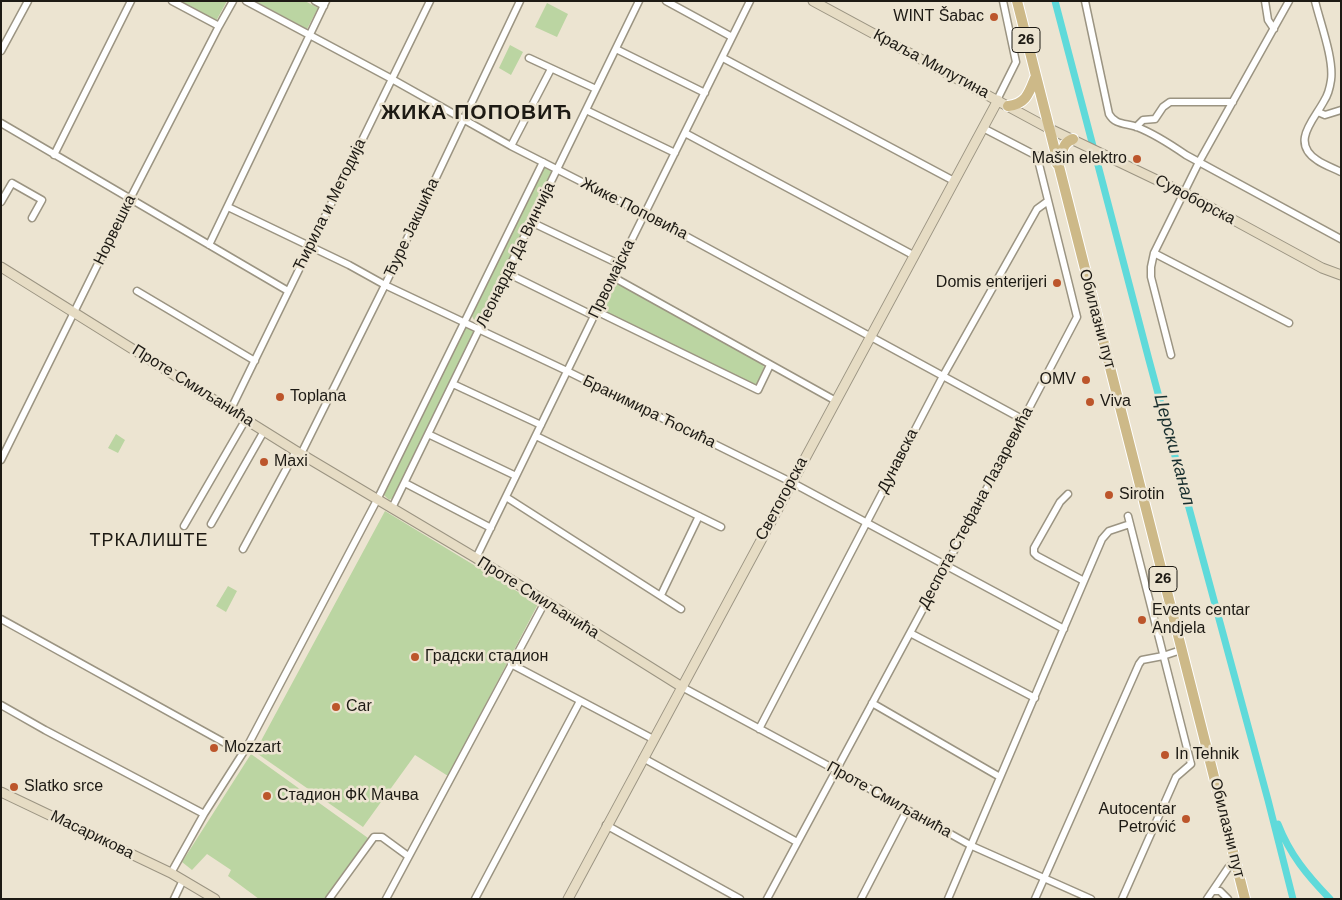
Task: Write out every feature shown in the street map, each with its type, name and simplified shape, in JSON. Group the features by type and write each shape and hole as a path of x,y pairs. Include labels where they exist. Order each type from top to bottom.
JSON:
{"main road":[{"name":"Обилазни пут","path":"1017,1 1035,78 1245,899"},
{"path":"1008,106 1019,104 1025,100 1035,78"},
{"path":"1057,164 1063,146 1066,142 1075,140"}],"street":[{"path":"1,51 28,1"},
{"path":"54,155 132,1"},
{"path":"172,1 218,26"},
{"name":"Норвешка","path":"1,460 130,199 232,1"},
{"name":"Жике Поповића","path":"246,1 512,146 645,214 1022,419"},
{"path":"209,245 325,4 315,1"},
{"name":"Ћирила и Методија","path":"231,409 430,1"},
{"name":"Ђуре Јакшића","path":"243,549 299,453 385,285 520,1"},
{"name":"Леонарда Да Винчија","path":"392,508 639,1"},
{"path":"666,1 732,37"},
{"name":"Првомајска","path":"476,558 750,1"},
{"name":"Краља Милутина","path":"813,1 1048,128"},
{"path":"997,100 1016,62 1003,1"},
{"path":"1085,1 1108,114 1115,121 1136,127 1168,141 1186,156 1341,239"},
{"path":"1264,1 1268,20 1274,29"},
{"path":"1171,355 1151,277 1154,253 1199,162 1290,1"},
{"path":"1315,1 1332,78 1326,99 1307,128 1305,134 1306,148 1317,160 1340,171"},
{"path":"616,49 705,93"},
{"path":"529,58 596,89"},
{"path":"723,58 954,181"},
{"path":"512,146 551,69"},
{"name":"Светогорска","path":"568,899 606,825 644,758 997,100"},
{"path":"1136,127 1143,120 1157,118 1163,107 1170,102 1233,102"},
{"path":"586,110 675,153"},
{"path":"1318,112 1325,115 1341,110"},
{"path":"1,123 288,290"},
{"name":"Деспота Стефана Лазаревића","path":"767,899 1077,317 1037,156 983,128"},
{"name":"Сувоборска","path":"1048,128 1184,193 1322,268 1341,275"},
{"path":"685,132 914,255"},
{"name":"Леонарда Да Винчија","path":"171,873 204,814 243,753 376,500 543,162"},
{"path":"1,202 12,183 42,200 32,218"},
{"name":"Дунавска","path":"759,728 943,376 1034,214 1041,204 1048,201"},
{"name":"Бранимира Ћосића","path":"228,207 349,265 385,285 568,371 791,482 1064,629"},
{"path":"532,222 619,264"},
{"path":"1154,253 1289,323"},
{"name":"Проте Смиљанића","path":"1,267 246,418 299,453 476,558 682,687 972,846 1091,899"},
{"path":"507,273 758,390 770,365"},
{"path":"613,277 836,401"},
{"path":"137,291 255,360"},
{"path":"453,384 541,425"},
{"path":"184,526 246,418"},
{"path":"210,524 264,431"},
{"path":"428,434 516,476"},
{"path":"536,436 721,527"},
{"path":"405,483 491,528"},
{"path":"1068,494 1060,502 1034,548 1034,553 1084,581"},
{"path":"506,497 681,608"},
{"path":"661,595 699,516"},
{"path":"1122,899 1176,777 1191,764 1128,516"},
{"path":"948,899 1102,540 1109,531 1130,524"},
{"path":"386,899 545,602"},
{"path":"1,619 243,753"},
{"path":"910,632 1035,698"},
{"path":"1035,899 1138,664 1142,660 1164,656 1181,650"},
{"path":"511,664 653,739"},
{"path":"475,899 580,701"},
{"path":"872,703 1000,777"},
{"path":"1,705 204,814"},
{"path":"644,758 797,842"},
{"name":"Масарикова","path":"1,792 171,873 215,899"},
{"path":"861,899 907,810"},
{"path":"606,825 740,899"},
{"path":"329,899 374,837 382,837 408,856"},
{"path":"1207,899 1216,889 1228,868 1235,862"},
{"path":"174,899 183,880"},
{"path":"1216,889 1228,899"}],"green space":[{"path":"179,1 227,1 216,21"},
{"path":"255,1 305,1 318,8 307,29"},
{"path":"547,3 568,14 557,37 535,27"},
{"path":"510,45 523,52 511,75 499,68"},
{"path":"545,167 550,168 552,174 481,320 474,320 471,314"},
{"path":"616,283 763,362 764,368 757,385 754,386 603,311 602,305"},
{"path":"466,326 473,330 474,333 393,498 389,500 383,494"},
{"path":"116,434 125,440 118,453 108,448"},
{"path":"385,511 538,604 448,776 415,755 363,827 255,752"},
{"path":"228,586 237,591 226,612 216,606"},
{"name":"Стадион ФК Мачва","path":"251,754 368,838 324,899 259,899 228,876 231,870 207,854 192,870 182,862"}],"waterway":[{"name":"Церски канал","path":"1055,1 1293,899"},
{"path":"1278,824 1300,864 1330,899"}],"place":[{"name":"WINT Šabac","path":"994,17"},
{"name":"Mašin elektro","path":"1137,159"},
{"name":"Domis enterijeri","path":"1057,283"},
{"name":"OMV","path":"1086,380"},
{"name":"Toplana","path":"280,397"},
{"name":"Viva","path":"1090,402"},
{"name":"Maxi","path":"264,462"},
{"name":"Sirotin","path":"1109,495"},
{"name":"Events centar Andjela","path":"1142,620"},
{"name":"Градски стадион","path":"415,657"},
{"name":"Car","path":"336,707"},
{"name":"Mozzart","path":"214,748"},
{"name":"In Tehnik","path":"1165,755"},
{"name":"Slatko srce","path":"14,787"},
{"name":"Стадион ФК Мачва","path":"267,796"},
{"name":"Autocentar Petrović","path":"1186,819"}],"district":[{"name":"ЖИКА ПОПОВИЋ","path":"477,113"},
{"name":"ТРКАЛИШТЕ","path":"149,541"}]}
